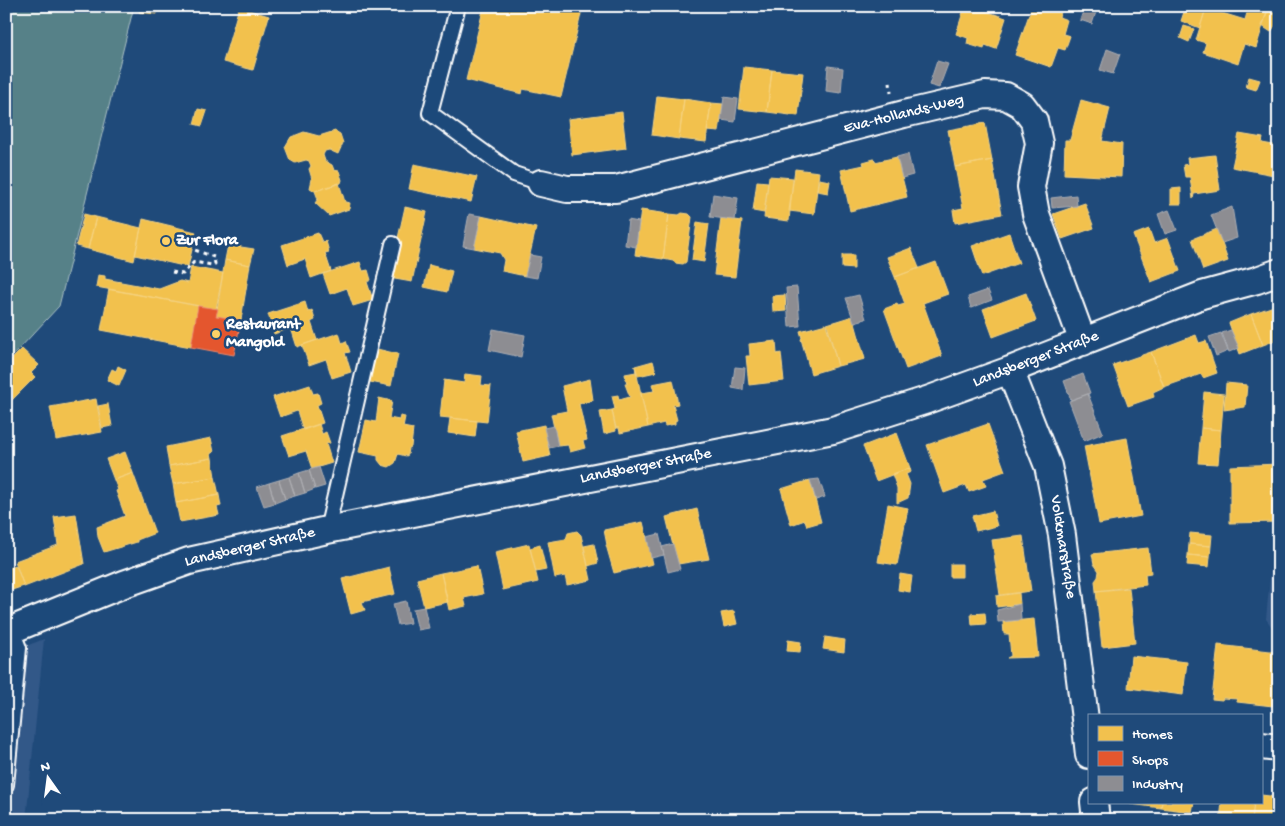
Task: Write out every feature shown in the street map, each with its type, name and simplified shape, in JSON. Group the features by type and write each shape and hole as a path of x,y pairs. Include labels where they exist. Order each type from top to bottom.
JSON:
{"street":[{"name":"Eva-Hollands-Weg","path":"541,183 567,190 616,189 931,107 985,95 1006,96 1022,106 1034,121 1039,142 1031,187 1036,214 1083,342"},
{"name":"Landsberger Straße","path":"9,631 124,584 189,561 327,530 833,430 927,400 1010,370 1202,295 1279,272"},
{"name":"Volckmarstraße","path":"1010,370 1048,466 1062,535 1088,741"},
{"path":"1262,746 1279,748"},
{"path":"1094,804 1096,820"}],"lane":[{"path":"458,6 430,113 514,174 541,183"},
{"path":"327,530 393,244"},
{"path":"6,785 20,648 9,631"}],"path":[{"path":"172,272 183,274 194,262 216,264 214,258 192,249"}],"shaded area":[{"path":"1273,546 1279,546 1279,637 1266,619"},
{"path":"44,639 26,820 6,820 6,654"}],"green space":[{"path":"6,6 134,6 59,306 6,363"}],"building: Homes":[{"path":"140,6 172,6 172,10 157,8 156,14 139,12"},
{"path":"248,6 262,6 261,10"},
{"path":"484,6 583,6 561,97 523,89 522,94 466,80"},
{"path":"965,6 971,6 1006,18 996,49 985,45 984,49 967,44 968,38 956,34"},
{"path":"1032,6 1041,8 1042,6 1053,6 1062,9 1059,17 1067,20 1063,34 1070,36 1065,50 1058,48 1051,67 1015,55"},
{"path":"1186,6 1206,8 1200,28 1181,21"},
{"path":"1249,6 1269,6 1256,48 1244,44 1238,64 1203,52 1206,43 1196,40 1206,8 1245,20"},
{"path":"1269,6 1279,10 1279,19 1271,32 1262,26"},
{"path":"239,7 269,16 253,70 223,62"},
{"path":"1184,26 1194,29 1189,42 1180,38"},
{"path":"744,67 772,70 767,112 739,109"},
{"path":"772,70 803,73 798,116 767,112"},
{"path":"1249,77 1260,80 1256,90 1246,87"},
{"path":"657,96 684,99 679,139 652,135"},
{"path":"684,99 711,103 706,142 679,139"},
{"path":"1081,100 1110,108 1102,141 1122,144 1121,177 1064,174 1065,140 1070,140"},
{"path":"711,103 723,104 719,132 707,131"},
{"path":"198,109 207,111 202,126 194,124"},
{"path":"622,112 626,148 572,155 568,119"},
{"path":"985,123 992,160 955,167 948,130"},
{"path":"335,131 340,134 343,143 338,154 329,150 325,151 323,155 325,161 332,165 334,170 339,171 341,183 315,191 310,188 312,179 309,161 295,163 290,160 285,147 291,137 304,132 319,136"},
{"path":"1239,134 1263,138 1262,143 1279,146 1279,176 1232,167"},
{"path":"1215,155 1220,190 1194,194 1193,199 1190,177 1185,177 1183,165 1188,164 1187,158"},
{"path":"897,157 907,197 850,211 841,170 864,165 863,162 874,159 875,162"},
{"path":"992,160 1002,214 955,223 953,210 963,208 955,167"},
{"path":"414,164 477,177 471,202 409,189"},
{"path":"795,169 819,172 814,214 789,211"},
{"path":"769,176 793,178 789,221 764,218"},
{"path":"819,179 830,181 828,193 817,191"},
{"path":"757,181 768,182 764,213 753,211"},
{"path":"339,183 345,202 350,203 349,209 329,216 315,203 318,199 315,191"},
{"path":"1181,188 1181,204 1171,204 1171,189"},
{"path":"1085,203 1094,228 1062,239 1053,214"},
{"path":"405,207 427,212 412,282 389,278"},
{"path":"641,210 669,214 663,259 635,255"},
{"path":"682,213 689,214 692,217 686,262 683,264 663,259 669,214 679,215"},
{"path":"84,214 96,217 88,249 76,246"},
{"path":"481,216 536,228 525,276 502,271 504,260 500,253 474,248"},
{"path":"96,217 141,228 134,261 88,249"},
{"path":"721,218 742,221 735,277 714,275"},
{"name":"Zur Flora","path":"143,219 196,232 188,267 135,255"},
{"path":"697,222 709,224 704,262 692,260"},
{"path":"1149,229 1154,243 1168,238 1180,271 1151,282 1133,235"},
{"path":"1217,229 1228,261 1203,270 1192,239"},
{"path":"318,233 322,242 326,241 329,252 325,253 331,271 311,278 305,259 288,265 282,245"},
{"path":"1009,233 1019,263 982,276 972,246"},
{"path":"228,245 254,249 250,265 225,260"},
{"path":"911,248 919,268 895,277 887,257"},
{"path":"842,255 854,255 854,269 842,268"},
{"path":"225,260 250,265 241,320 216,316"},
{"path":"360,262 363,271 368,270 371,280 367,282 373,300 353,306 347,288 330,294 323,274"},
{"path":"936,262 948,294 923,303 942,356 906,369 884,309 897,304 898,306 905,304 895,277"},
{"path":"429,265 452,271 447,292 424,287"},
{"path":"191,267 223,273 216,309 96,287 98,275 105,276 105,279 159,289 180,281 188,283"},
{"path":"109,289 198,306 191,347 101,330"},
{"path":"1026,293 1036,321 993,337 983,309"},
{"path":"785,295 786,311 773,312 772,296"},
{"path":"305,302 308,312 312,310 315,320 311,322 317,340 297,347 291,328 274,334 268,314"},
{"path":"1274,306 1279,319 1279,339 1263,345 1251,314"},
{"path":"1251,314 1263,345 1240,354 1229,323"},
{"path":"853,316 865,359 838,366 827,324"},
{"path":"826,324 838,366 811,374 800,331"},
{"path":"339,333 342,343 346,341 350,352 345,353 351,372 332,378 326,359 309,365 302,345"},
{"path":"1196,335 1199,343 1206,341 1217,373 1203,378 1201,374 1164,387 1151,352"},
{"path":"776,341 777,354 781,353 784,381 749,385 746,356 750,356 749,344"},
{"path":"22,349 39,365 31,373 35,377 6,406 6,365"},
{"path":"377,349 398,354 391,386 370,382"},
{"path":"1151,352 1164,387 1153,392 1154,397 1128,406 1113,365"},
{"path":"653,361 656,372 638,376 635,366"},
{"path":"118,366 126,370 119,386 107,380 112,369 116,371"},
{"path":"635,366 648,427 620,433 619,428 616,428 612,410 615,409 612,396 618,395 619,400 630,397 625,384 627,384 625,374 636,372"},
{"path":"465,374 482,376 481,385 491,386 487,422 440,417 444,380 464,383"},
{"path":"590,379 593,400 579,404 587,440 583,441 585,448 570,452 568,445 558,446 551,414 567,411 562,386"},
{"path":"673,380 678,404 673,405 677,420 675,424 665,426 664,423 648,427 641,393 654,391 652,384"},
{"path":"1226,383 1247,385 1245,407 1224,410"},
{"path":"310,385 313,394 318,393 321,403 317,405 323,423 303,430 297,411 280,417 273,397"},
{"path":"1204,392 1224,394 1221,430 1201,428"},
{"path":"379,398 392,401 389,418 399,420 400,416 405,417 403,427 413,429 408,455 398,454 395,463 389,467 382,465 378,460 378,456 359,452 366,420 376,422"},
{"path":"96,399 102,432 56,440 50,407"},
{"path":"108,404 112,426 102,428 98,406"},
{"path":"612,410 616,431 604,434 600,412"},
{"path":"450,418 477,421 475,437 448,433"},
{"path":"319,424 322,434 326,432 330,443 326,444 332,463 312,469 306,451 289,456 282,436"},
{"path":"988,424 1005,471 983,479 986,486 969,492 966,485 944,493 927,445"},
{"path":"544,425 550,456 523,462 516,431"},
{"path":"1201,428 1221,430 1218,464 1198,463"},
{"path":"897,433 910,468 876,481 863,446"},
{"path":"211,438 214,452 211,453 212,458 169,466 166,447"},
{"path":"1127,438 1141,516 1099,524 1084,446"},
{"path":"125,452 133,473 114,480 106,459"},
{"path":"212,458 215,477 173,484 169,466"},
{"path":"1279,464 1279,522 1230,523 1230,466"},
{"path":"910,468 911,472 906,474 910,484 908,498 897,503 897,488 892,474"},
{"path":"133,473 155,533 137,540 137,542 104,552 98,537 97,527 125,516 114,480"},
{"path":"215,477 219,495 176,503 173,484"},
{"path":"810,480 821,522 807,526 805,520 791,525 781,489"},
{"path":"219,495 221,506 217,507 219,515 180,522 176,503"},
{"path":"888,504 908,508 897,565 878,562"},
{"path":"697,509 709,559 678,564 678,566 666,517"},
{"path":"993,511 997,526 976,531 972,516"},
{"path":"76,514 84,564 24,587 15,561 58,545 54,517"},
{"path":"643,522 653,564 614,573 604,530"},
{"path":"577,531 581,535 591,580 567,585 565,576 555,578 548,542 566,539 568,533"},
{"path":"1190,533 1212,535 1211,546 1189,544"},
{"path":"1023,536 1031,591 1000,595 992,540"},
{"path":"529,544 538,582 503,590 495,552"},
{"path":"594,544 598,563 588,566 584,546"},
{"path":"1189,544 1211,546 1210,557 1188,555"},
{"path":"540,545 546,570 536,572 530,548"},
{"path":"1148,548 1151,573 1145,574 1146,585 1096,591 1095,581 1099,571 1094,564 1092,554"},
{"path":"1188,555 1210,557 1209,567 1187,565"},
{"path":"950,564 962,564 962,577 950,577"},
{"path":"16,566 24,586 6,592 6,569"},
{"path":"477,566 483,594 464,598 466,606 449,610 441,573"},
{"path":"389,567 395,594 362,602 365,610 351,614 342,579"},
{"path":"441,573 448,602 424,607 417,579"},
{"path":"900,574 912,576 910,592 898,590"},
{"path":"1129,588 1135,643 1102,647 1096,591"},
{"path":"1019,593 1020,604 997,607 996,596"},
{"path":"734,611 737,624 724,627 721,613"},
{"path":"985,613 986,624 972,625 971,614"},
{"path":"1034,619 1038,657 1007,658 1011,656 1009,634 1004,634 1003,622"},
{"path":"825,637 845,640 844,652 823,649"},
{"path":"788,640 801,642 800,652 787,651"},
{"path":"1218,645 1279,652 1273,706 1237,702 1237,699 1212,699"},
{"path":"1131,656 1187,662 1183,695 1128,688"},
{"path":"1262,795 1279,797 1279,820 1252,820 1254,804 1262,804"},
{"path":"1130,804 1162,804 1161,808"},
{"path":"1162,804 1194,804 1192,812 1161,808"},
{"path":"1222,804 1254,804 1252,820 1220,820"}],"building: Shops":[{"name":"Restaurant Mangold","path":"198,306 218,309 216,316 241,320 234,355 191,347"}],"building: Industry":[{"path":"1085,6 1098,6 1092,24 1080,20"},
{"path":"1107,49 1120,54 1113,74 1100,70"},
{"path":"937,61 948,64 939,88 929,85"},
{"path":"828,66 843,68 841,93 826,91"},
{"path":"724,97 738,99 735,122 721,120"},
{"path":"908,154 913,175 902,178 897,157"},
{"path":"713,194 738,198 735,220 710,217"},
{"path":"1076,195 1077,206 1052,208 1051,198"},
{"path":"1232,207 1237,238 1222,243 1211,215"},
{"path":"1169,210 1177,230 1165,234 1158,214"},
{"path":"469,214 481,216 474,248 463,246"},
{"path":"628,220 639,222 636,247 625,245"},
{"path":"530,255 541,257 537,278 525,276"},
{"path":"797,287 800,326 789,327 786,288"},
{"path":"988,290 992,300 971,308 968,297"},
{"path":"859,295 866,319 854,322 846,298"},
{"path":"493,329 525,335 521,357 489,350"},
{"path":"1231,330 1239,348 1229,352 1222,333"},
{"path":"1221,333 1228,351 1216,356 1209,337"},
{"path":"735,367 745,368 743,390 732,388"},
{"path":"1083,374 1090,393 1071,400 1064,381"},
{"path":"1088,394 1103,433 1084,441 1069,401"},
{"path":"554,426 558,446 549,448 544,428"},
{"path":"319,467 325,486 315,489 309,470"},
{"path":"309,470 315,489 305,493 299,473"},
{"path":"299,473 305,493 295,496 289,477"},
{"path":"289,477 295,496 285,499 279,480"},
{"path":"819,479 825,497 816,500 810,480"},
{"path":"279,480 285,499 275,503 269,483"},
{"path":"269,483 275,503 264,506 257,487"},
{"path":"659,534 664,555 651,558 647,537"},
{"path":"673,544 680,569 668,572 662,547"},
{"path":"406,601 410,623 398,625 393,604"},
{"path":"1020,604 1021,620 998,622 997,610"},
{"path":"424,607 429,628 418,630 413,609"}],"place":[{"name":"Zur Flora","path":"166,241"},
{"name":"Restaurant Mangold","path":"216,334"}]}
